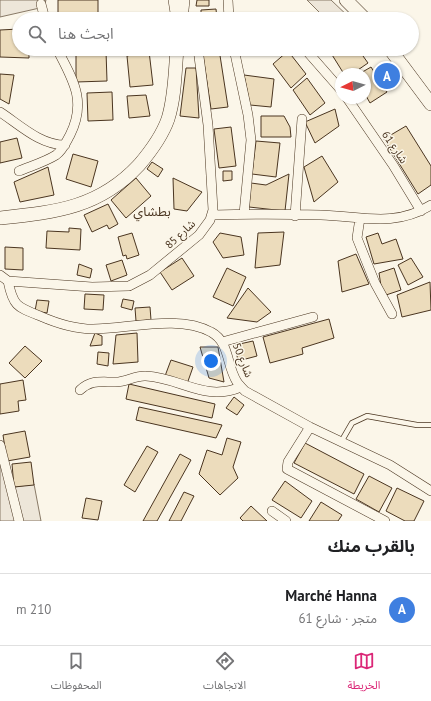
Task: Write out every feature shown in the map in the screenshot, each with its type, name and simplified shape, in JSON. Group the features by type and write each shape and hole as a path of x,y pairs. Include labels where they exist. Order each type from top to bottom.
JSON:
{"main road":[{"path":"182,12 183,0"},
{"path":"346,0 358,12"},
{"path":"0,218 64,209 82,204 109,191 129,175 155,145 168,118 179,56"},
{"path":"395,56 431,104"}],"street":[{"path":"173,0 175,12"},
{"path":"228,0 229,12"},
{"path":"40,1 43,12"},
{"path":"20,171 56,155 65,145 76,120 78,98 72,78 61,56"},
{"path":"199,56 208,125 213,215 324,215 385,220 421,211 431,204"},
{"path":"236,56 248,114 251,140 244,214"},
{"path":"311,56 335,83"},
{"name":"شارع 61","path":"350,104 401,176 421,211"},
{"path":"0,112 44,142 54,145 65,145"},
{"path":"295,216 302,119"},
{"name":"شارع 85","path":"8,281 92,287 129,286 150,275 178,254 199,235 213,215"},
{"path":"360,218 357,238 375,283 392,314"},
{"path":"0,275 8,281"},
{"name":"شارع 50","path":"8,281 12,299 17,305 39,316 63,324 92,329 167,324 196,327 209,331 217,335 222,342 237,382 255,397 310,427 390,465 431,491"},
{"path":"222,342 313,317"},
{"path":"80,390 86,385 95,381 119,382 146,376 167,380 198,391 214,393 226,392 242,387"},
{"path":"310,427 288,462 287,469 385,521"},
{"path":"0,445 19,521"},
{"path":"272,511 286,521"}],"lane":[{"path":"341,442 352,423 367,416 417,425 431,425"}],"shaded area":[{"path":"0,0 46,0 44,7 22,12 12,12 12,14 0,17"},
{"path":"307,0 331,0 344,12 319,12"},
{"path":"0,453 8,488 34,484 41,521 0,521"}],"building":[{"path":"58,0 98,0 98,12 58,12"},
{"path":"197,0 209,0 209,6 196,6"},
{"path":"216,9 216,12 201,12 201,10"},
{"path":"12,29 12,56 29,56 29,58 0,57 0,30"},
{"path":"76,56 106,56 107,81 76,82"},
{"path":"127,56 150,56 153,85 130,87"},
{"path":"203,56 220,56 228,107 211,109"},
{"path":"282,56 292,56 306,74 291,88 273,64"},
{"path":"333,56 363,56 368,63 361,68 340,68"},
{"path":"371,67 387,92 371,102 371,68 369,68"},
{"path":"186,68 196,68 199,118 180,116"},
{"path":"0,74 14,75 9,104 0,99"},
{"path":"244,75 274,79 271,107 250,105"},
{"path":"307,78 325,103 310,115 293,90"},
{"path":"112,92 113,120 88,121 87,93"},
{"path":"146,95 150,116 129,118 127,96"},
{"path":"335,109 339,126 315,143 305,122"},
{"path":"261,116 284,116 290,127 291,137 261,137"},
{"path":"406,126 431,166 431,185 418,194 384,139"},
{"path":"231,127 236,166 219,168 214,129"},
{"path":"17,138 22,158 0,163 0,142"},
{"path":"256,141 280,143 276,177 252,174"},
{"path":"73,154 98,161 91,187 66,179"},
{"path":"322,156 338,182 314,202 304,167"},
{"path":"152,162 163,169 158,177 147,169"},
{"path":"48,167 54,195 20,202 14,182"},
{"path":"223,171 232,171 232,180 223,181"},
{"path":"289,174 285,211 249,207 251,183 266,185"},
{"path":"136,178 151,196 126,218 111,200"},
{"path":"173,178 202,192 187,211 174,209"},
{"path":"108,204 118,224 109,229 107,225 92,232 84,215"},
{"path":"69,228 81,229 80,250 46,248 47,231 69,232"},
{"path":"284,232 280,265 255,268 258,233"},
{"path":"132,233 139,255 127,259 126,255 123,256 118,237"},
{"path":"220,233 241,237 244,255 223,258 213,242"},
{"path":"378,233 382,244 396,239 403,259 374,264 366,237"},
{"path":"5,247 23,248 23,270 5,269"},
{"path":"356,254 369,284 342,292 338,261"},
{"path":"182,258 194,276 172,290 160,272"},
{"path":"411,258 423,277 408,285 398,265"},
{"path":"122,260 127,275 111,281 106,265"},
{"path":"79,264 92,269 90,278 77,275"},
{"path":"227,268 246,277 233,306 213,297"},
{"path":"394,268 401,290 386,295 381,286 379,273"},
{"path":"430,282 431,310 402,317 397,295"},
{"path":"248,288 271,312 257,322 227,318"},
{"path":"85,294 104,295 103,310 84,309"},
{"path":"123,299 134,301 132,310 121,307"},
{"path":"37,300 49,301 47,313 35,311"},
{"path":"150,307 151,320 136,321 135,308"},
{"path":"329,319 334,338 302,348 303,354 270,363 263,337"},
{"path":"95,333 102,336 102,345 90,346"},
{"path":"137,333 138,362 113,364 116,335"},
{"path":"253,341 257,356 238,361 235,345"},
{"path":"25,346 42,361 25,378 9,363"},
{"path":"200,347 218,347 224,382 209,378"},
{"path":"98,352 109,353 108,366 97,364"},
{"path":"171,360 193,367 187,384 165,376"},
{"path":"23,380 26,400 18,401 19,411 0,414 0,384"},
{"path":"129,384 215,404 212,418 126,399"},
{"path":"234,397 244,405 237,415 226,408"},
{"path":"139,407 222,425 216,438 136,420"},
{"path":"25,431 30,457 7,461 3,435"},
{"path":"227,438 241,442 233,467 238,478 220,495 199,474 207,450 222,455"},
{"path":"305,443 364,474 354,494 294,463"},
{"path":"147,446 158,452 135,492 124,485"},
{"path":"180,454 191,460 157,521 143,521"},
{"path":"31,462 34,485 14,487 12,464"},
{"path":"369,476 392,488 379,512 356,499"},
{"path":"285,481 312,501 301,518 272,500"},
{"path":"397,488 424,501 414,521 405,521 386,511"},
{"path":"184,492 194,496 181,521 169,521"},
{"path":"86,498 102,501 98,520 82,518"},
{"path":"321,502 342,515 338,521 309,521"},
{"path":"251,506 267,521 243,521 240,518"}],"place":[{"name":"Marché Hanna","path":"387,76"}],"district":[{"name":"بطشاي","path":"152,211"}]}
